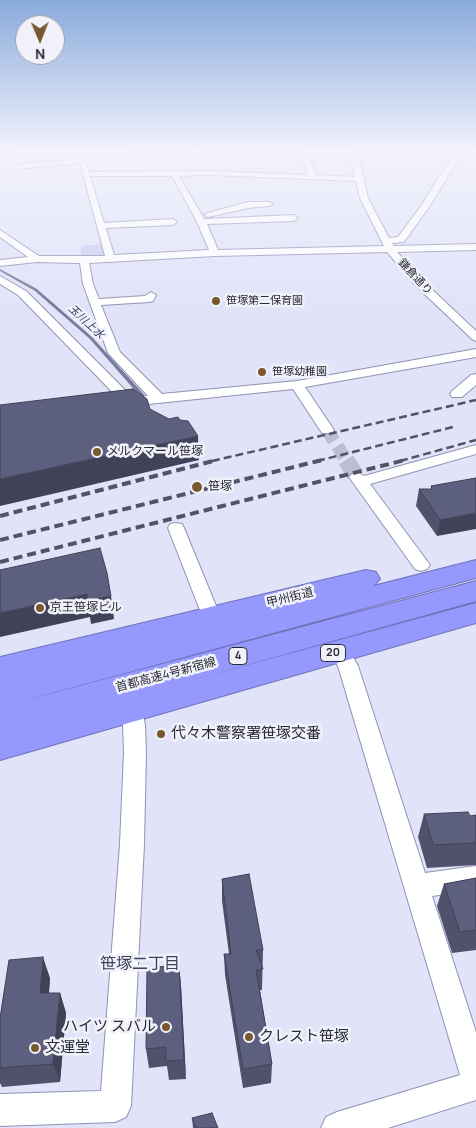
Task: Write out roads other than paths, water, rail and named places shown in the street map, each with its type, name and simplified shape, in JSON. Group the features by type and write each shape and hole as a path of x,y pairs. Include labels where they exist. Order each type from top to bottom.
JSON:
{"highway":[{"name":"甲州街道","path":"0,668 212,618 476,550"},
{"name":"首都高速4号新宿線","path":"0,694 476,569"},
{"name":"首都高速4号新宿線","path":"0,720 476,591"},
{"name":"20","path":"0,746 476,613"},
{"name":"甲州街道","path":"0,674 104,644"},
{"name":"20","path":"0,740 131,709"}],"street":[{"path":"93,202 110,258"},
{"path":"190,202 200,219 214,253"},
{"name":"鎌倉通り","path":"366,202 389,246 419,283 476,337"},
{"path":"389,246 401,240 428,202"},
{"path":"200,219 248,205 268,204"},
{"path":"200,219 294,218"},
{"path":"101,226 173,222"},
{"path":"0,233 37,259"},
{"path":"0,262 389,246 476,248"},
{"path":"84,260 88,284 97,302 101,321 114,353 157,399"},
{"path":"0,279 22,293 130,402"},
{"path":"97,302 149,300 151,294"},
{"path":"109,404 297,384 476,353"},
{"path":"463,355 476,362"},
{"path":"457,394 476,378"},
{"path":"297,384 327,430"},
{"path":"421,565 358,480 476,449"},
{"path":"176,528 212,618"},
{"path":"340,651 348,666 473,1070 476,1073"},
{"path":"0,1110 115,1106 133,816 135,752 134,725 131,709"},
{"path":"416,886 476,878"},
{"path":"337,1128 476,1085"}],"waterway":[{"name":"玉川上水","path":"0,270 36,290 91,338 147,401"}],"tunnel":[{"path":"327,430 347,461"},
{"path":"346,460 357,477"}],"railway":[{"path":"212,461 476,400"},
{"path":"317,461 453,427"},
{"path":"400,461 476,440"},
{"path":"0,516 217,460"},
{"path":"0,540 322,460"},
{"path":"0,562 405,460"}],"place":[{"name":"笹塚第二保育園","path":"216,301"},
{"name":"笹塚幼稚園","path":"262,372"},
{"name":"メルクマール笹塚","path":"97,452"},
{"name":"笹塚","path":"197,487"},
{"name":"京王笹塚ビル","path":"40,608"},
{"name":"代々木警察署笹塚交番","path":"161,734"},
{"name":"ハイツ スバル","path":"166,1027"},
{"name":"クレスト笹塚","path":"249,1037"},
{"name":"文運堂","path":"35,1048"}],"district":[{"name":"笹塚二丁目","path":"140,965"}]}
